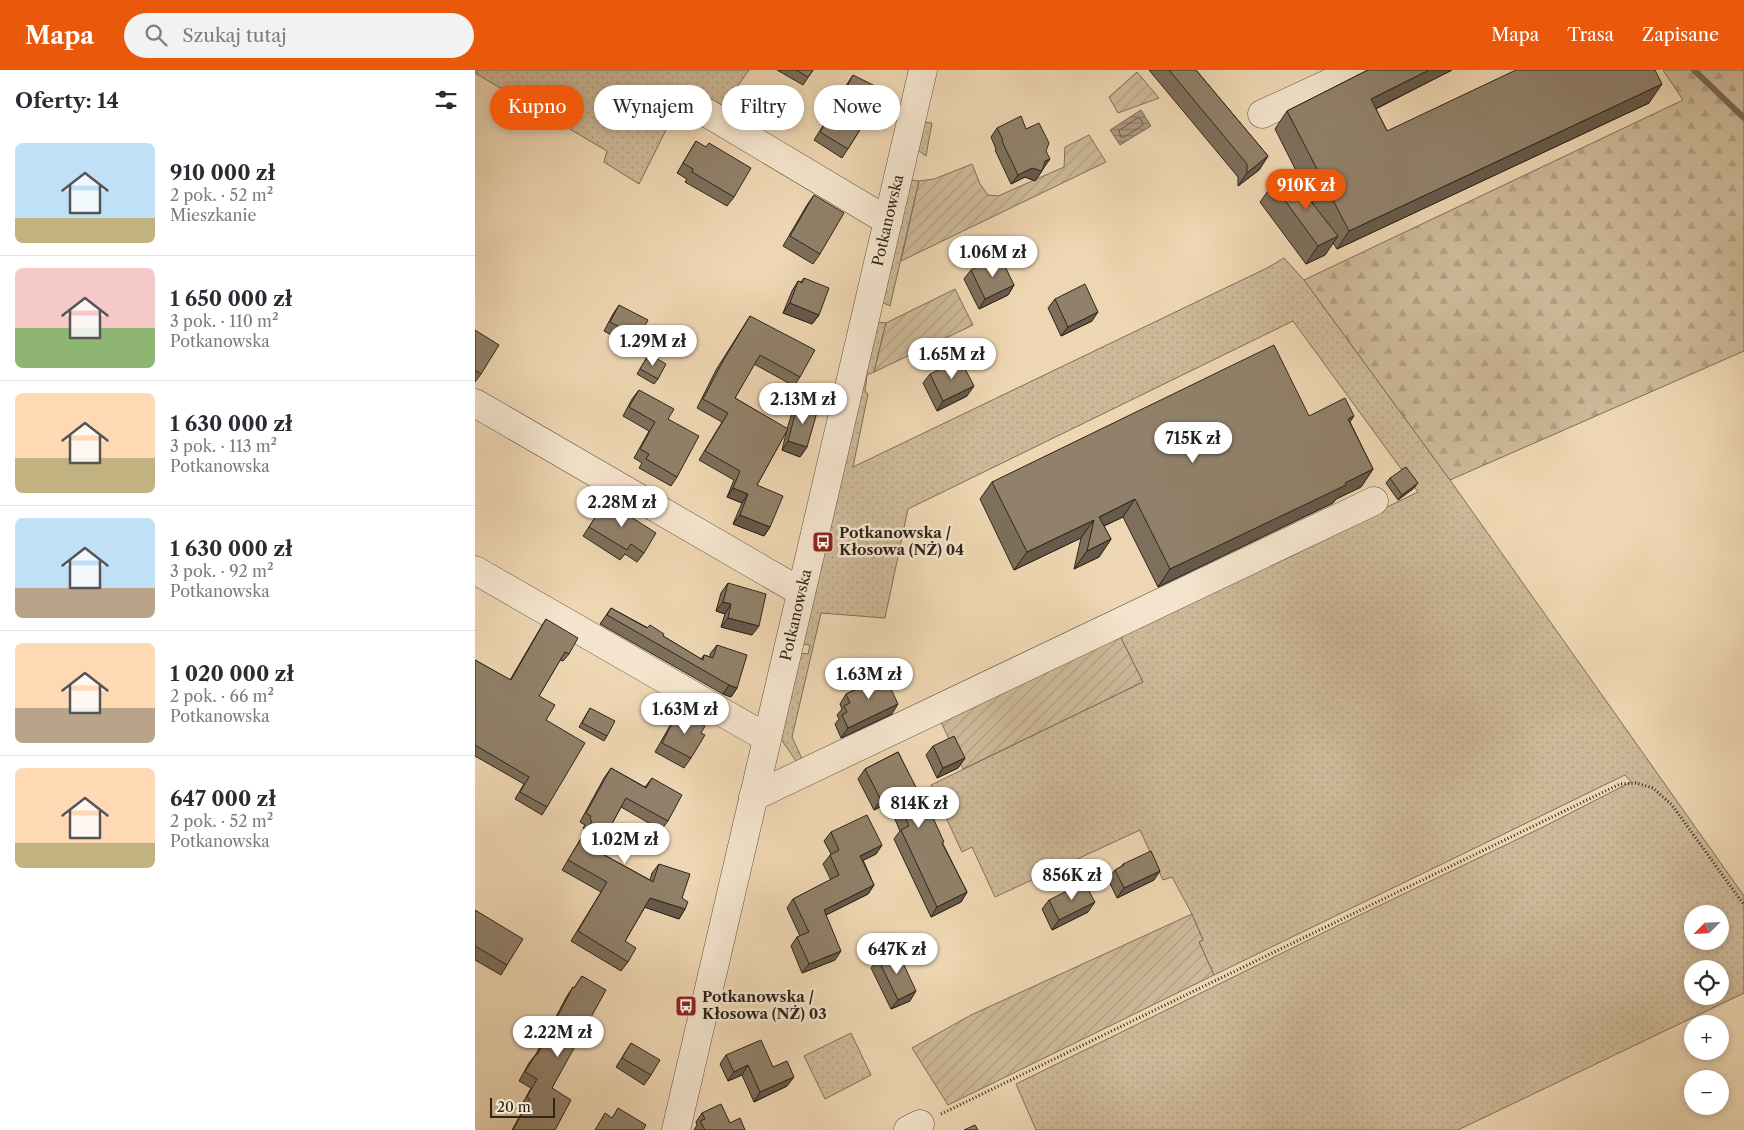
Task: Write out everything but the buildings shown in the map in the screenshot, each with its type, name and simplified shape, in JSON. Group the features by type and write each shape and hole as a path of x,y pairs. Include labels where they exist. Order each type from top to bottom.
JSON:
{"street":[{"name":"Potkanowska","path":"676,1130 923,70"},
{"path":"1262,114 1358,70"},
{"path":"712,116 888,221"},
{"path":"475,403 801,592"},
{"path":"753,797 1374,501"},
{"path":"475,570 767,738"}],"path":[{"path":"914,1127 1621,784 1636,783 1653,788 1672,805 1744,905"}],"green space":[{"path":"475,70 749,70 738,85 722,85 721,109 712,103 712,85 594,85 594,130 666,130 639,184 604,162 607,151 571,130 584,130 584,85 495,85 475,73"},
{"path":"1663,70 1744,70 1744,351 1450,480 1304,280 1683,100"},
{"path":"1137,72 1159,98 1118,113 1109,97"},
{"path":"921,122 932,123 926,156 915,148"},
{"path":"1089,135 1106,162 901,261 919,181 934,179 972,164 980,184 988,195 998,196 1064,167 1065,147"},
{"path":"907,180 919,181 890,306 879,301"},
{"path":"1284,258 1304,280 1450,480 1744,896 1744,993 1729,1000 1729,960 1684,960 1684,1005 1719,1005 1698,1015 1684,1015 1684,1022 1458,1130 1036,1130 1016,1084 1543,827 1631,782 1625,775 1214,975 1199,942 1203,940 1192,914 1172,877 1163,880 1140,830 995,897 972,847 962,852 931,785 1143,682 1120,636 1418,492 1293,321 908,509 885,618 821,613 792,737 803,761 796,761 781,739 799,653 808,654 810,645 800,644 877,322 886,323 874,372 867,375 865,392 868,394 853,467 1267,268"},
{"path":"955,289 973,325 874,372 886,323"},
{"path":"1120,636 1143,682 963,769 941,722"},
{"path":"1192,914 1203,940 1199,942 1214,975 948,1105 912,1048 971,1015"},
{"path":"851,1033 871,1075 825,1099 804,1056"}],"water":[{"path":"1141,110 1151,126 1120,145 1110,130"}],"waterway":[{"path":"1694,70 1744,118"}],"place":[{"name":"Potkanowska / Kłosowa (NŻ) 04","path":"823,542"},
{"name":"Potkanowska / Kłosowa (NŻ) 03","path":"686,1006"}]}
